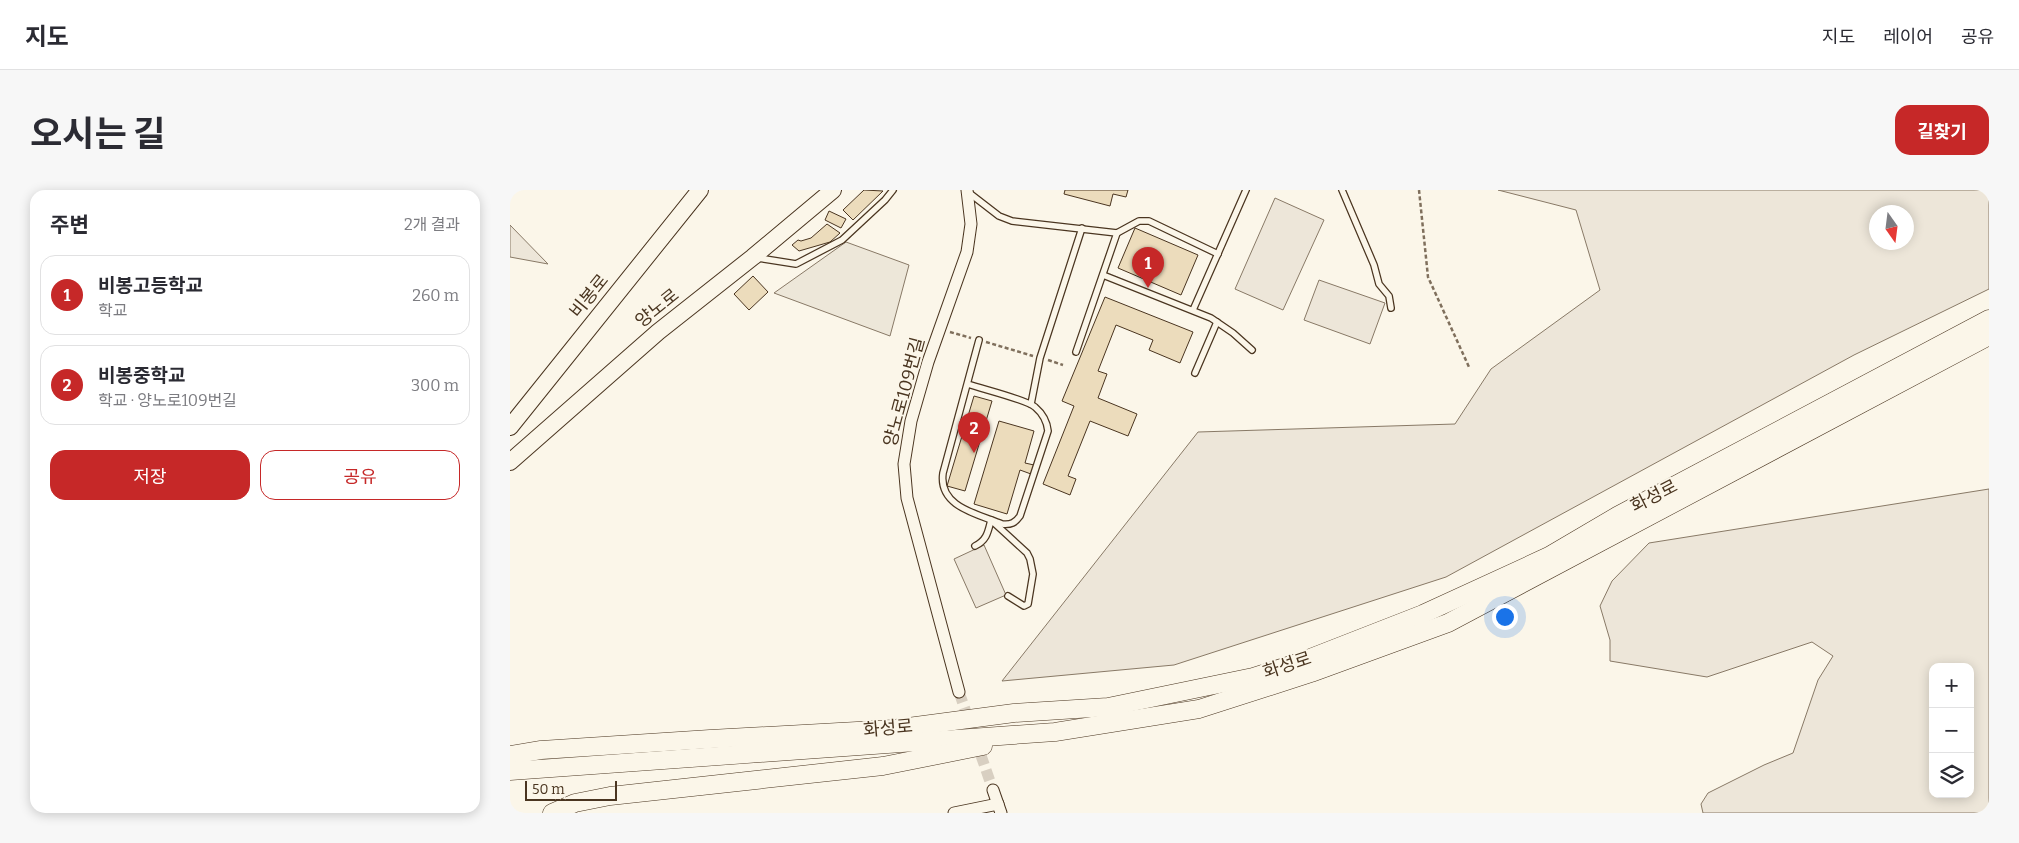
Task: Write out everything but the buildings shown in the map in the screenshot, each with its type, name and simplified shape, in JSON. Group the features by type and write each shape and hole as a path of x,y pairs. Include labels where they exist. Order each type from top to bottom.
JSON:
{"main road":[{"name":"화성로","path":"510,755 541,750 893,729 1014,713 1108,708 1253,677 1300,662 1423,614 1549,556 1617,516 1989,319"},
{"name":"화성로","path":"510,771 1055,732 1199,709 1311,673 1448,623 1989,336"},
{"path":"552,813 575,803 610,796 883,766 1055,732"}],"street":[{"name":"비봉로","path":"510,427 700,190"},
{"name":"양노로","path":"510,462 658,332 753,257 833,190"},
{"name":"양노로109번길","path":"959,692 908,498 904,464 911,421 928,362 967,252 971,224 968,191"},
{"path":"954,813 1000,809 993,790"}],"lane":[{"path":"753,257 796,264 842,240 885,200 893,190"},
{"path":"1193,310 1246,190"},
{"path":"1342,190 1374,265 1379,284 1389,296 1391,308"},
{"path":"968,191 1006,220 1117,233 1139,221 1148,221 1218,254"},
{"path":"1031,404 1040,358 1082,228"},
{"path":"1076,352 1117,233"},
{"path":"1103,275 1193,310 1217,322 1252,350"},
{"path":"1195,373 1217,322"},
{"path":"968,384 1031,404 1045,419 1048,431 1020,516 1014,523 1006,525 956,505 943,485 943,473 979,340"},
{"path":"975,546 986,538 991,520"},
{"path":"991,520 1027,553 1032,564 1033,574 1027,606 1020,605 1008,596"}],"path":[{"path":"1419,190 1428,276 1469,367"},
{"path":"954,334 1016,351"}],"shaded area":[{"path":"1498,190 1989,190 1989,289 1854,355 1446,577 1174,665 1002,681 1198,432 1455,424 1491,369 1600,290 1576,210"},
{"path":"1275,198 1324,220 1283,310 1235,289"},
{"path":"510,225 548,264 510,257"},
{"path":"846,242 909,265 890,336 774,293"},
{"path":"1319,280 1385,303 1370,344 1304,320"},
{"path":"1989,489 1989,813 1703,813 1701,804 1708,793 1793,753 1818,680 1833,656 1812,642 1707,677 1610,661 1610,640 1600,606 1612,581 1649,543"},
{"path":"984,545 1006,595 976,608 954,559"}],"tunnel":[{"path":"959,692 993,790"}],"place":[{"name":"비봉고등학교","path":"1148,288"},
{"name":"비봉중학교","path":"974,453"}]}
